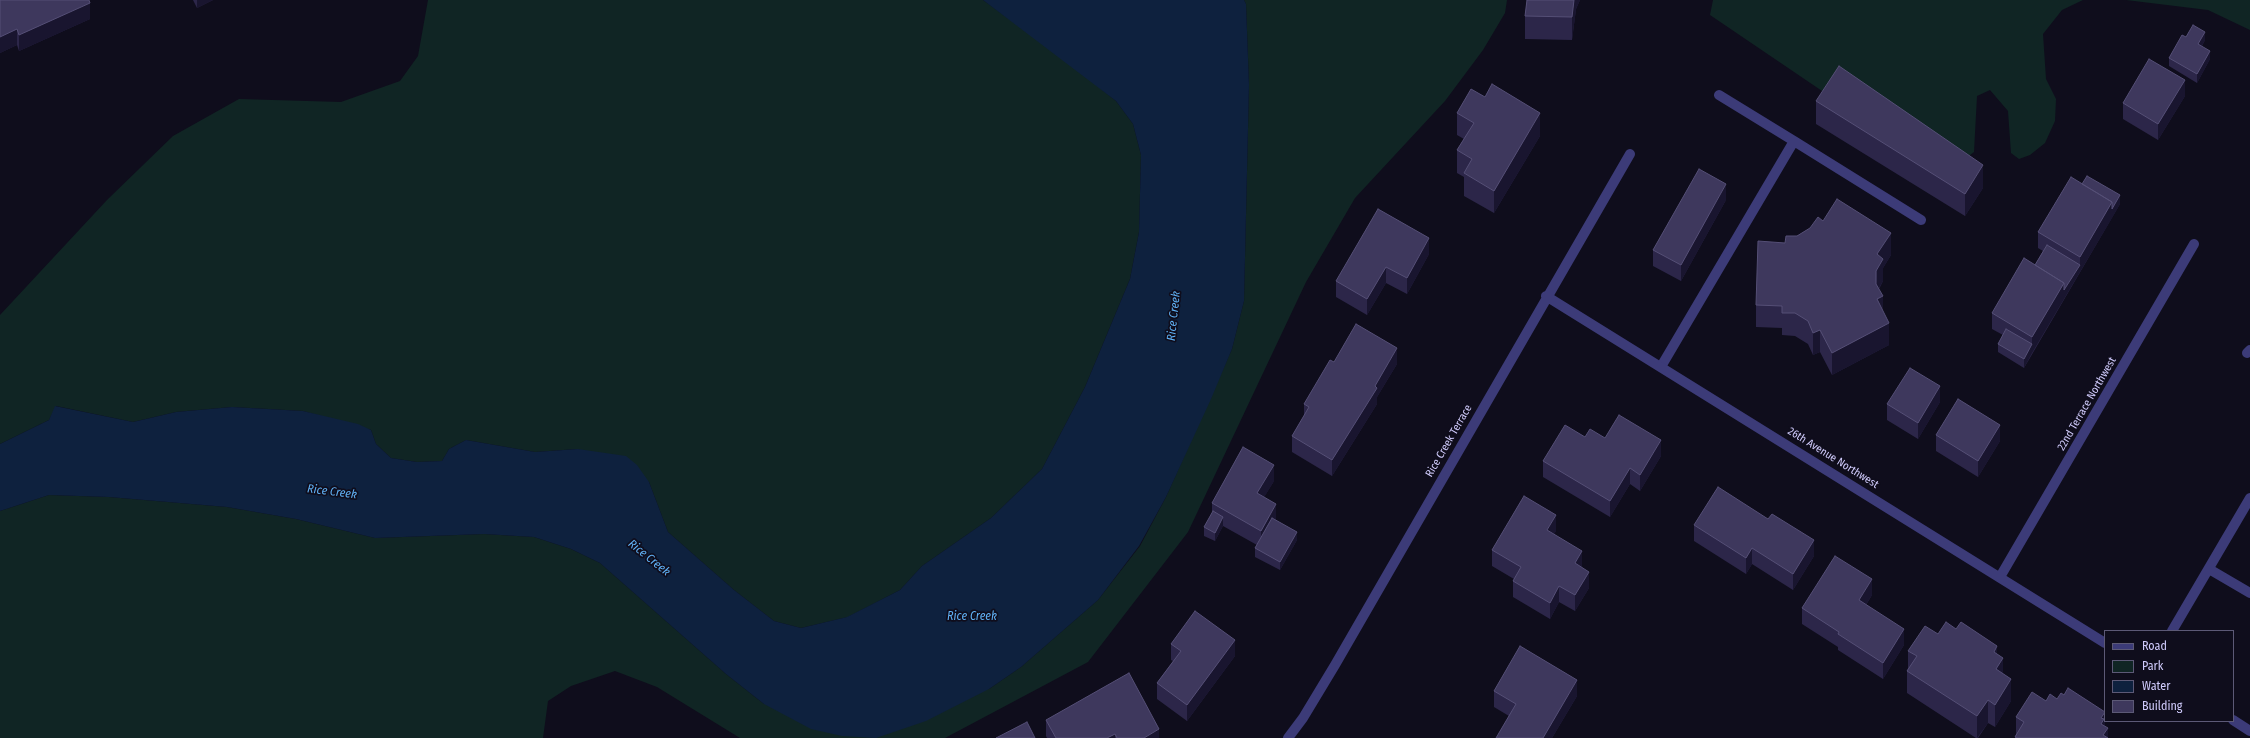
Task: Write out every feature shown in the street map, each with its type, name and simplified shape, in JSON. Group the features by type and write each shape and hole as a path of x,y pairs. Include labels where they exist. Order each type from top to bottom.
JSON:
{"street":[{"path":"1719,95 1921,220"},
{"path":"1662,365 1794,141"},
{"name":"Rice Creek Terrace","path":"1288,738 1303,718 1335,665 1546,296 1630,154"},
{"name":"22nd Terrace Northwest","path":"2000,576 2194,244"},
{"name":"26th Avenue Northwest","path":"1546,296 1662,365 2104,642"},
{"path":"2173,630 2250,498"},
{"path":"2209,569 2250,593"},
{"path":"2234,721 2250,731"}],"green space":[{"path":"428,0 983,0 1064,59 1116,101 1133,124 1141,155 1139,232 1130,279 1085,387 1042,469 991,518 922,566 900,590 848,617 801,628 774,621 734,590 668,532 649,482 578,449 535,452 466,440 449,449 442,461 417,462 391,458 376,444 371,430 303,411 232,407 176,412 133,422 56,406 49,420 0,444 0,315 107,200 173,136 239,99 341,102 400,81 418,56"},
{"path":"1244,0 1507,0 1505,13 1483,50 1445,101 1355,198 1306,282 1188,532 1088,662 945,738 740,738 657,687 615,671 571,686 548,701 543,738 0,738 0,511 49,495 109,497 227,507 296,519 375,538 484,534 534,537 571,549 600,563 726,674 764,704 989,689 1021,667 1098,600 1140,546 1166,497 1232,349 1244,301 1249,85 1246,4"},
{"path":"1713,0 2083,0 2062,10 2043,34 2046,79 2056,99 2055,121 2045,143 2030,155 2019,159 2011,153 2008,111 1990,90 1977,96 1974,152 1961,162 1828,95 1710,15"},
{"path":"2126,0 2250,0 2250,30 2208,10"}],"water":[{"name":"Rice Creek","path":"983,0 1244,0 1246,4 1249,85 1244,301 1232,349 1211,399 1166,497 1139,546 1098,600 1021,667 989,689 926,721 876,738 842,736 811,729 764,704 726,674 600,563 571,549 534,537 484,534 375,538 296,519 227,507 109,497 49,495 0,511 0,444 49,420 55,406 133,422 176,412 232,407 303,411 358,424 371,430 376,444 391,458 417,462 442,461 449,449 466,440 535,452 578,449 626,456 637,465 649,482 668,532 734,590 774,621 801,628 847,617 900,590 922,566 991,518 1042,469 1085,387 1130,279 1139,232 1141,155 1133,124 1116,101"}],"building":[{"path":"0,0 89,0 90,3 19,35 17,29 0,37"},
{"path":"1527,0 1574,0 1572,17 1525,16"},
{"path":"2193,25 2205,32 2198,44 2210,51 2197,74 2169,58 2182,35 2186,37"},
{"path":"2149,59 2185,80 2158,124 2123,103"},
{"path":"1839,66 1983,165 1965,194 1816,101"},
{"path":"1492,84 1540,113 1494,191 1464,173 1472,159 1457,150 1474,123 1457,113 1471,89 1485,97"},
{"path":"1699,169 1726,184 1681,265 1653,250"},
{"path":"2087,176 2120,195 2112,209 2112,202 2082,184"},
{"path":"2071,177 2112,202 2080,257 2038,232"},
{"path":"1837,199 1891,233 1877,254 1883,259 1876,271 1876,284 1883,296 1877,299 1889,323 1832,353 1820,330 1813,333 1808,321 1795,313 1782,313 1782,306 1756,305 1758,241 1785,243 1786,236 1797,236 1810,228 1818,217 1823,221"},
{"path":"1378,209 1429,238 1407,278 1386,267 1367,299 1336,281"},
{"path":"2047,245 2080,265 2064,290 2064,283 2035,265"},
{"path":"2024,258 2064,283 2032,337 1992,313"},
{"path":"1356,324 1397,348 1375,386 1377,388 1332,460 1292,436 1309,407 1304,404 1330,360 1334,362"},
{"path":"2006,329 2032,344 2024,359 1998,344"},
{"path":"1910,368 1940,386 1918,423 1887,404"},
{"path":"1958,399 2000,425 1978,461 1936,435"},
{"path":"1619,415 1661,440 1640,475 1630,468 1610,501 1543,461 1565,425 1585,437 1590,429 1605,438"},
{"path":"1243,447 1274,465 1257,493 1276,504 1261,531 1212,503"},
{"path":"1718,487 1768,519 1772,514 1814,540 1793,574 1752,548 1746,558 1694,525"},
{"path":"1524,496 1556,515 1547,530 1582,551 1575,563 1589,572 1575,595 1559,586 1550,603 1513,581 1521,567 1492,550"},
{"path":"1213,511 1223,517 1215,533 1204,527"},
{"path":"1272,518 1297,532 1280,562 1255,548"},
{"path":"1835,556 1872,579 1859,600 1904,629 1883,663 1838,634 1839,632 1802,608"},
{"path":"1195,611 1235,640 1187,705 1157,683 1181,651 1171,644"},
{"path":"1946,622 1956,629 1961,622 1997,646 1994,652 2003,658 1996,669 2011,679 1995,705 1988,700 1977,716 1907,671 1917,656 1908,651 1925,626 1938,634"},
{"path":"1520,646 1577,680 1543,738 1496,738 1516,704 1494,691"},
{"path":"1129,673 1159,729 1144,738 1117,738 1115,734 1107,738 1056,738 1046,720"},
{"path":"2068,688 2104,711 2101,718 2104,719 2101,724 2108,728 2103,735 2108,738 2015,737 2024,722 2016,717 2032,692 2046,701 2050,694 2057,699 2061,693 2064,695"},
{"path":"1027,722 1035,738 996,738"}]}
